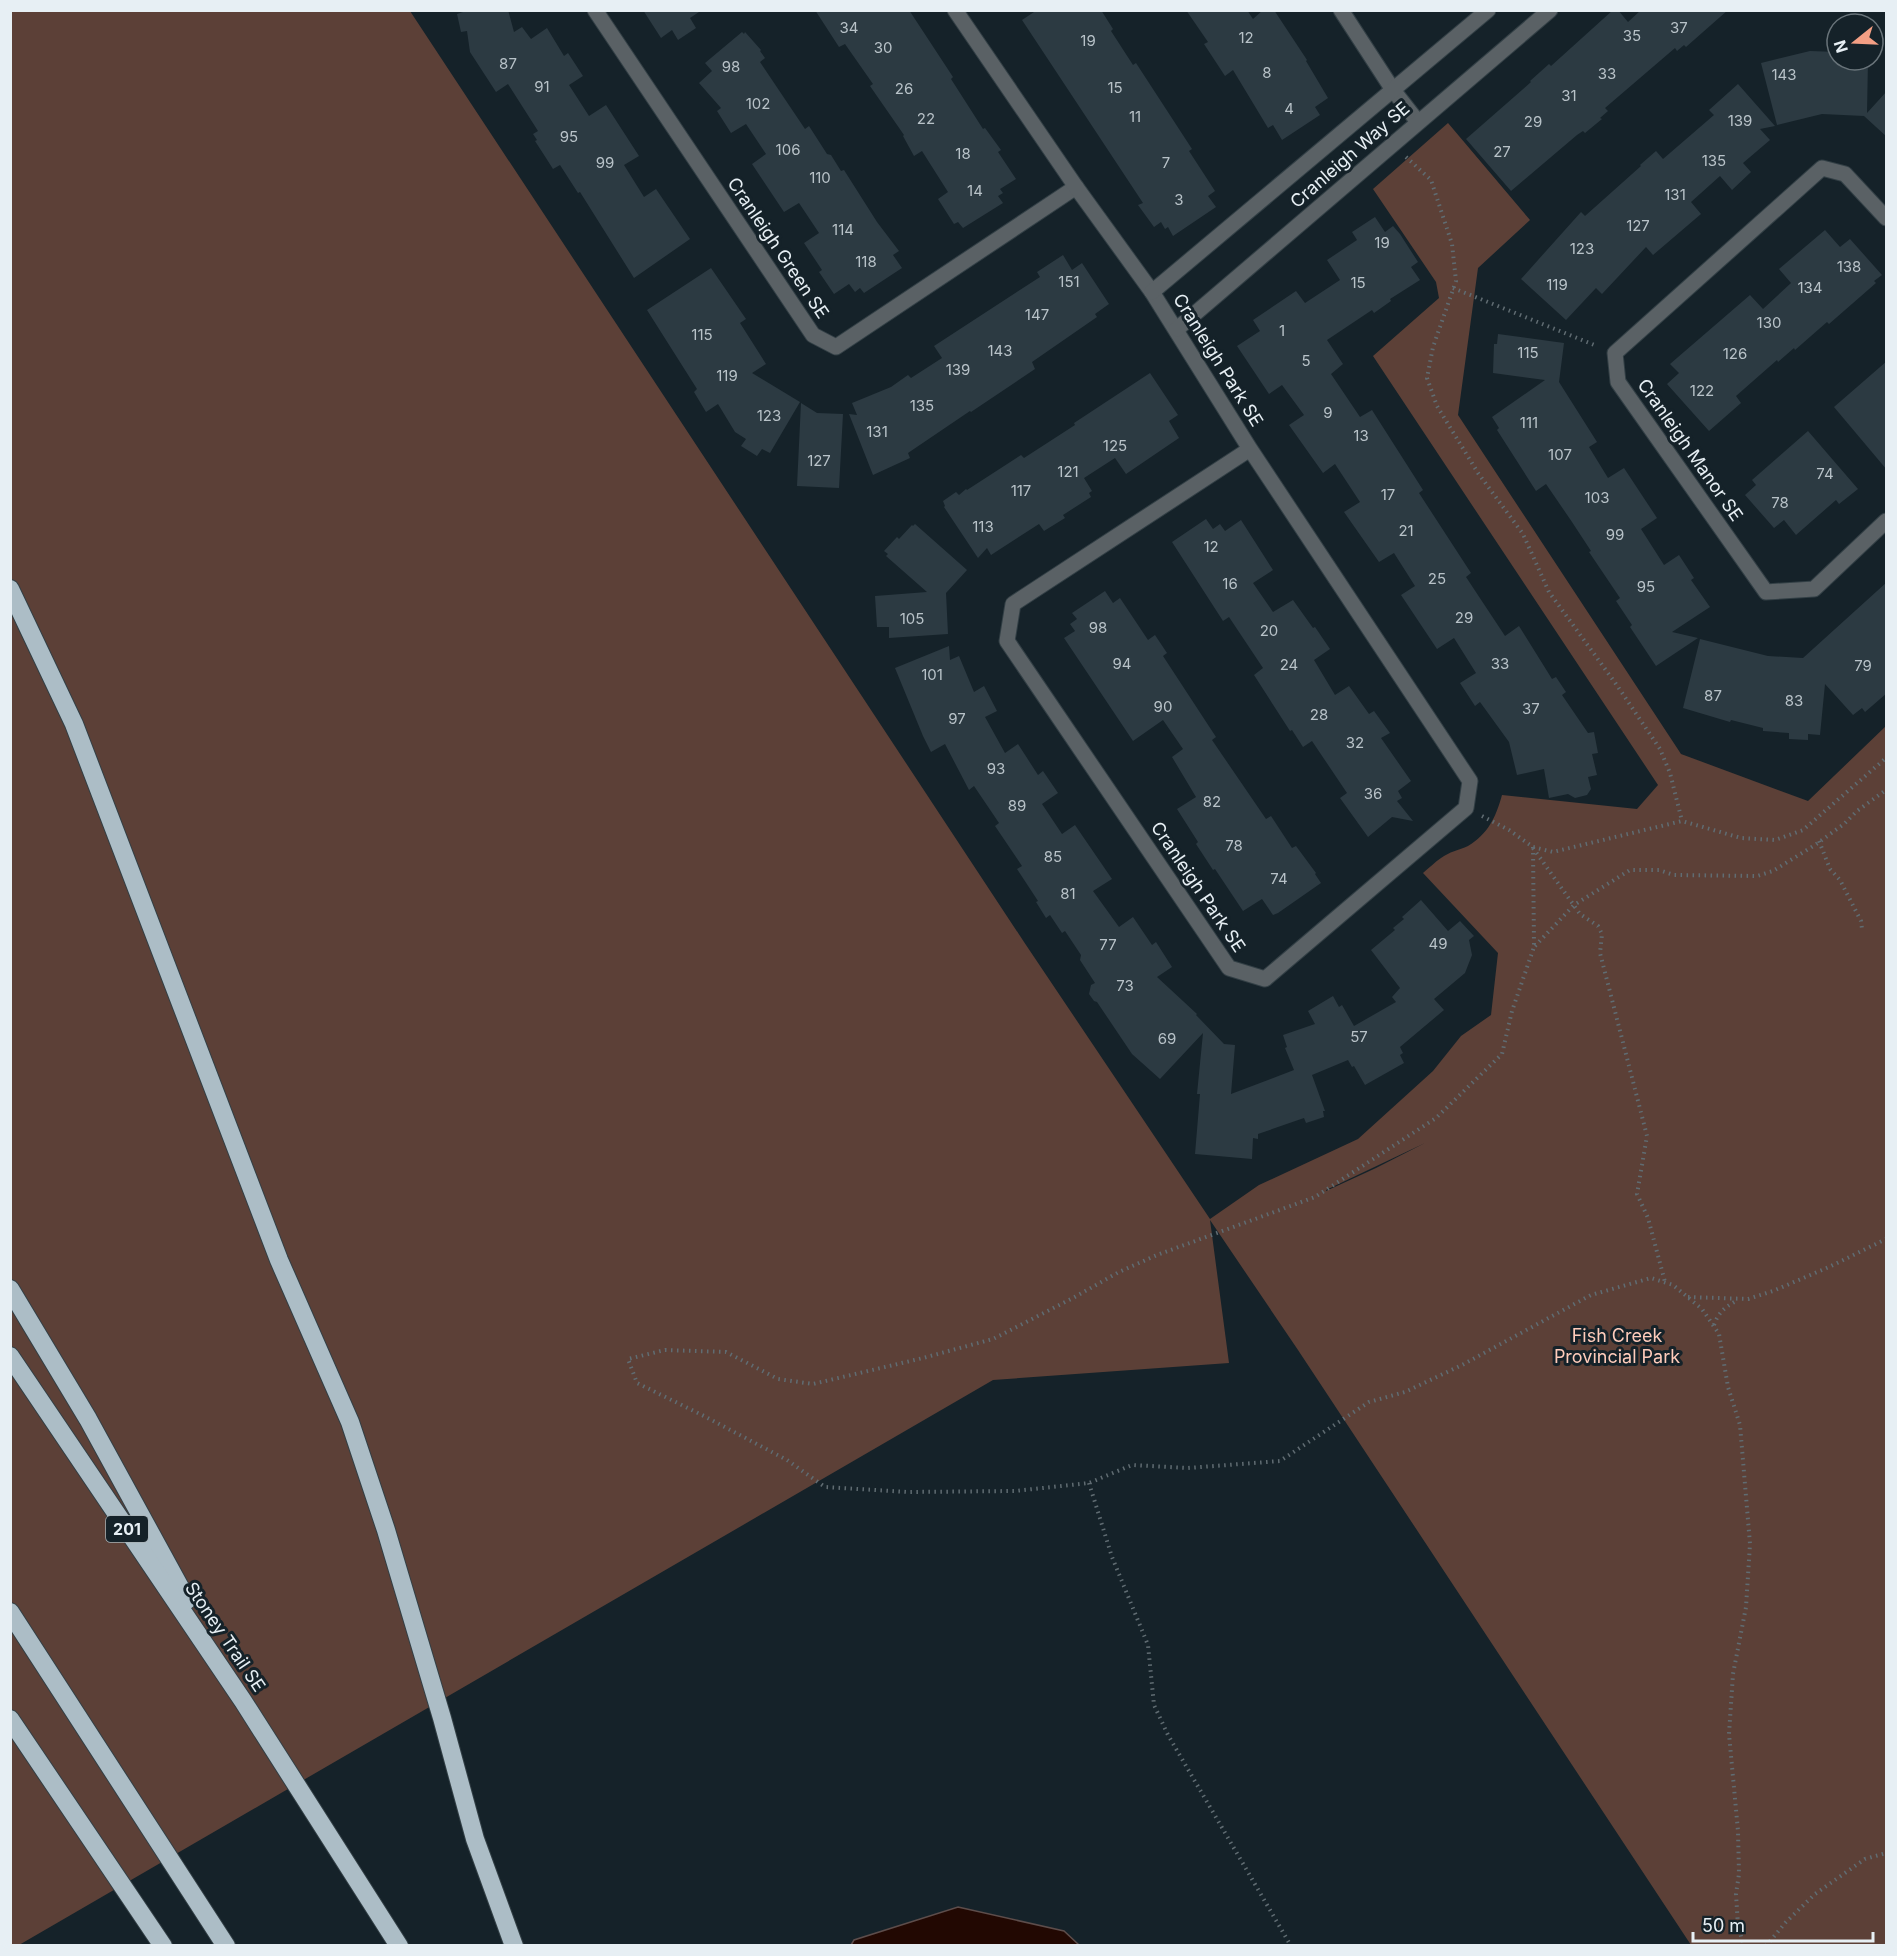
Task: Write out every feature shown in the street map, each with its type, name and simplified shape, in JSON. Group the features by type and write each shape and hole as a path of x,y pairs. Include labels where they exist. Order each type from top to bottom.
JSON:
{"highway":[{"path":"10,589 74,724 279,1260 350,1422 390,1541 476,1839 514,1946"},
{"path":"10,1289 88,1419 243,1701"},
{"name":"Stoney Trail SE","path":"10,1356 243,1701 399,1946"},
{"path":"10,1612 226,1946"},
{"path":"10,1719 163,1946"}],"street":[{"name":"Cranleigh Green SE","path":"595,10 813,335 836,347 1076,187"},
{"path":"955,10 1076,187 1152,292"},
{"path":"1341,10 1393,90 1418,122"},
{"name":"Cranleigh Way SE","path":"1152,292 1488,10"},
{"name":"Cranleigh Way SE","path":"1177,329 1550,10"},
{"path":"1615,353 1822,168 1845,174 1887,218"},
{"name":"Cranleigh Park SE","path":"1152,292 1250,449 1470,781 1466,808 1265,979 1230,968 1007,641 1014,604 1250,449"},
{"name":"Cranleigh Manor SE","path":"1615,353 1618,382 1766,592 1814,589 1887,521"}],"path":[{"path":"1406,156 1431,180 1452,244 1456,281 1433,347 1427,378 1437,406 1478,473 1523,534 1549,592 1660,749 1670,773 1682,821"},
{"path":"1453,288 1615,353"},
{"path":"1533,848 1553,852 1682,821 1741,838 1774,840 1803,830 1887,758"},
{"path":"1534,947 1574,905 1630,870 1659,870 1674,874 1757,876 1773,871 1819,842 1887,790"},
{"path":"1466,808 1509,830 1533,848 1580,914 1598,926 1602,934 1600,953 1647,1136 1637,1194 1648,1218 1665,1282"},
{"path":"1819,842 1830,869 1840,880 1861,921 1862,929"},
{"path":"1533,848 1534,947 1512,1011 1502,1054 1436,1118 1315,1197 1119,1272 993,1339 824,1382 813,1384 778,1379 726,1352 665,1350 628,1359 637,1383 787,1460 825,1486 908,1492 1015,1491 1089,1483 1132,1466 1188,1468 1280,1461 1369,1402 1405,1392 1462,1365 1591,1295 1651,1278 1673,1285 1702,1309 1719,1334 1728,1387 1740,1425 1750,1544 1746,1607 1733,1674 1729,1734 1738,1831 1736,1894 1738,1926 1744,1945"},
{"path":"1687,1297 1748,1299 1773,1291 1887,1239"},
{"path":"1713,1326 1716,1316 1725,1307 1739,1300"},
{"path":"1089,1483 1112,1557 1148,1645 1154,1705 1168,1735 1291,1946"},
{"path":"1767,1946 1786,1922 1815,1894 1865,1859 1887,1852"}],"green space":[{"name":"Fish Creek Provincial Park","path":"11,11 410,11 1024,942 1210,1219 1259,1185 1358,1139 1433,1071 1461,1036 1491,1015 1498,953 1423,873 1436,861 1468,846 1481,836 1494,818 1502,795 1637,809 1658,785 1373,356 1439,298 1436,282 1373,189 1448,123 1530,220 1478,268 1458,415 1681,754 1808,801 1886,726 1886,1945 1691,1945 1210,1220 1229,1363 993,1380 19,1945 11,1946","holes":["1425,1143 1376,1168 1326,1191"]}],"shaded area":[{"path":"958,1907 1064,1931 1079,1945 851,1945 854,1940"}],"building":[{"path":"469,10 508,10 514,32 522,27 531,39 547,28 564,56 568,53 583,76 569,85 589,116 606,105 639,156 624,165 644,197 656,189 690,239 634,278 580,192 578,193 560,165 553,169 535,141 537,140 533,134 538,131 508,84 496,92 470,52 467,31 461,32 457,14"},
{"path":"643,10 702,10 690,18 696,28 678,40 672,30 661,38"},
{"path":"815,10 909,10 953,77 951,79 983,129 985,128 1001,150 998,152 1016,179 1000,189 1003,193 998,196 1003,203 963,228 958,222 954,224 938,199 948,192 922,151 914,156 904,135 870,86 873,84 845,44 839,47"},
{"path":"1037,10 1101,10 1113,29 1111,31 1133,65 1136,63 1192,149 1189,151 1215,191 1208,196 1216,207 1173,236 1168,227 1165,229 1161,222 1154,227 1138,205 1143,203 1022,20"},
{"path":"1186,10 1247,10 1253,19 1263,10 1274,10 1307,60 1328,98 1315,107 1320,115 1282,140 1273,125 1268,128 1233,70 1225,76 1204,44 1208,42"},
{"path":"1613,10 1618,10 1628,22 1641,10 1728,10 1686,47 1684,45 1677,51 1675,48 1605,108 1608,111 1600,118 1602,119 1585,133 1583,131 1577,135 1511,191 1466,139"},
{"path":"742,32 744,34 745,32 761,50 765,58 760,62 805,129 809,126 827,154 831,155 841,171 844,170 877,222 899,251 893,255 902,268 864,293 860,288 855,292 849,284 834,294 819,272 822,270 804,243 819,233 799,203 784,212 752,164 766,154 746,124 731,133 717,111 721,108 699,83 712,71 705,63"},
{"path":"1810,51 1825,52 1825,72 1868,72 1867,113 1887,91 1887,137 1864,116 1822,114 1777,125 1761,63"},
{"path":"1738,84 1775,126 1760,129 1770,140 1743,163 1751,172 1732,190 1720,176 1691,202 1701,214 1653,255 1646,247 1602,294 1596,288 1566,320 1521,279 1581,212 1585,216 1656,151 1663,159 1714,115 1709,110"},
{"path":"1375,217 1385,232 1393,226 1400,234 1418,262 1411,267 1420,280 1390,299 1391,301 1374,313 1372,310 1327,340 1343,364 1331,374 1360,417 1372,410 1423,490 1419,493 1471,573 1466,577 1505,636 1519,626 1552,679 1556,677 1566,692 1562,695 1588,733 1594,732 1598,753 1592,754 1597,775 1588,777 1591,789 1587,795 1575,798 1568,794 1549,798 1544,769 1517,775 1509,742 1480,702 1475,706 1460,683 1476,673 1454,638 1437,649 1401,595 1415,586 1394,553 1379,562 1344,512 1360,502 1335,464 1323,473 1289,425 1304,415 1282,385 1269,394 1237,346 1260,331 1253,320 1296,291 1305,303 1340,280 1327,260 1357,240 1352,232"},
{"path":"1825,230 1840,247 1850,239 1882,275 1874,281 1876,283 1829,324 1827,322 1795,350 1794,348 1778,362 1777,360 1736,396 1741,403 1709,431 1667,384 1679,373 1670,364 1750,295 1763,309 1791,283 1779,269"},
{"path":"1063,255 1072,270 1082,263 1109,304 1095,314 1097,317 1032,362 1035,369 908,453 910,458 873,475 849,414 857,415 852,403 891,387 908,375 911,378 942,358 934,346 1040,277 1037,272"},
{"path":"711,268 746,319 740,323 766,364 752,373 800,402 770,453 762,449 757,456 741,446 746,439 735,432 718,404 706,412 694,392 697,389 647,310"},
{"path":"1498,334 1564,343 1559,382 1597,442 1589,447 1608,478 1624,468 1657,518 1641,529 1664,565 1679,555 1694,578 1691,580 1710,607 1672,632 1698,638 1656,666 1616,601 1620,598 1572,522 1546,484 1536,491 1497,430 1499,428 1492,417 1545,380 1493,373 1494,344 1497,344"},
{"path":"1887,361 1887,470 1834,407"},
{"path":"1150,373 1178,415 1169,421 1179,438 1126,474 1115,458 1084,478 1092,491 1089,493 1091,497 1063,515 1065,518 1044,531 1039,524 991,555 987,548 978,558 944,507 943,501 956,492 959,495 1021,455 1024,458"},
{"path":"801,403 817,413 843,414 839,488 797,486"},
{"path":"1808,431 1858,489 1839,504 1836,500 1796,535 1784,520 1774,528 1745,495 1756,485 1752,480"},
{"path":"1206,519 1213,529 1220,524 1225,531 1241,520 1273,570 1253,583 1273,612 1293,600 1330,649 1314,660 1335,695 1349,686 1369,714 1374,711 1390,733 1381,738 1411,781 1398,791 1402,798 1397,801 1413,821 1392,817 1368,837 1340,798 1347,793 1312,741 1303,747 1292,730 1290,731 1254,675 1263,668 1229,617 1223,621 1172,542"},
{"path":"915,524 967,570 946,593 948,634 889,638 889,627 877,627 875,596 927,592 886,556 888,554 884,551 897,537 899,539"},
{"path":"1887,582 1887,693 1865,712 1862,708 1853,715 1825,684 1820,735 1808,734 1808,740 1789,739 1789,733 1763,731 1763,728 1731,720 1730,722 1683,708 1700,639 1768,656 1803,658"},
{"path":"1105,591 1113,603 1120,598 1148,640 1155,635 1167,653 1163,656 1216,737 1212,740 1266,819 1271,816 1292,848 1296,846 1316,873 1321,883 1278,913 1273,915 1262,899 1243,911 1196,844 1198,842 1177,809 1196,797 1172,757 1183,749 1163,720 1133,741 1064,638 1075,631 1070,624 1077,619 1072,613"},
{"path":"949,646 950,660 959,656 974,692 984,686 997,711 985,717 1005,753 1018,744 1038,775 1043,771 1058,793 1042,804 1062,834 1075,825 1112,879 1093,891 1119,927 1133,917 1152,945 1156,942 1172,967 1157,977 1197,1014 1224,1044 1235,1045 1231,1094 1294,1070 1285,1048 1287,1047 1283,1035 1315,1024 1308,1011 1333,996 1339,1007 1342,1005 1354,1026 1396,1002 1392,997 1400,988 1371,950 1395,930 1393,928 1404,919 1402,917 1421,900 1448,931 1460,921 1474,936 1469,940 1472,955 1465,973 1434,999 1444,1010 1400,1047 1403,1053 1400,1055 1404,1063 1365,1085 1348,1060 1312,1075 1325,1111 1323,1111 1324,1117 1306,1123 1304,1118 1258,1134 1258,1139 1253,1138 1252,1159 1195,1154 1200,1094 1197,1094 1203,1033 1160,1079 1132,1054 1097,1002 1089,994 1091,985 1095,983 1080,960 1081,955 1065,931 1062,933 1050,915 1046,918 1017,869 1022,866 995,826 999,823 974,786 969,790 945,744 931,752 923,736 895,668"}]}
